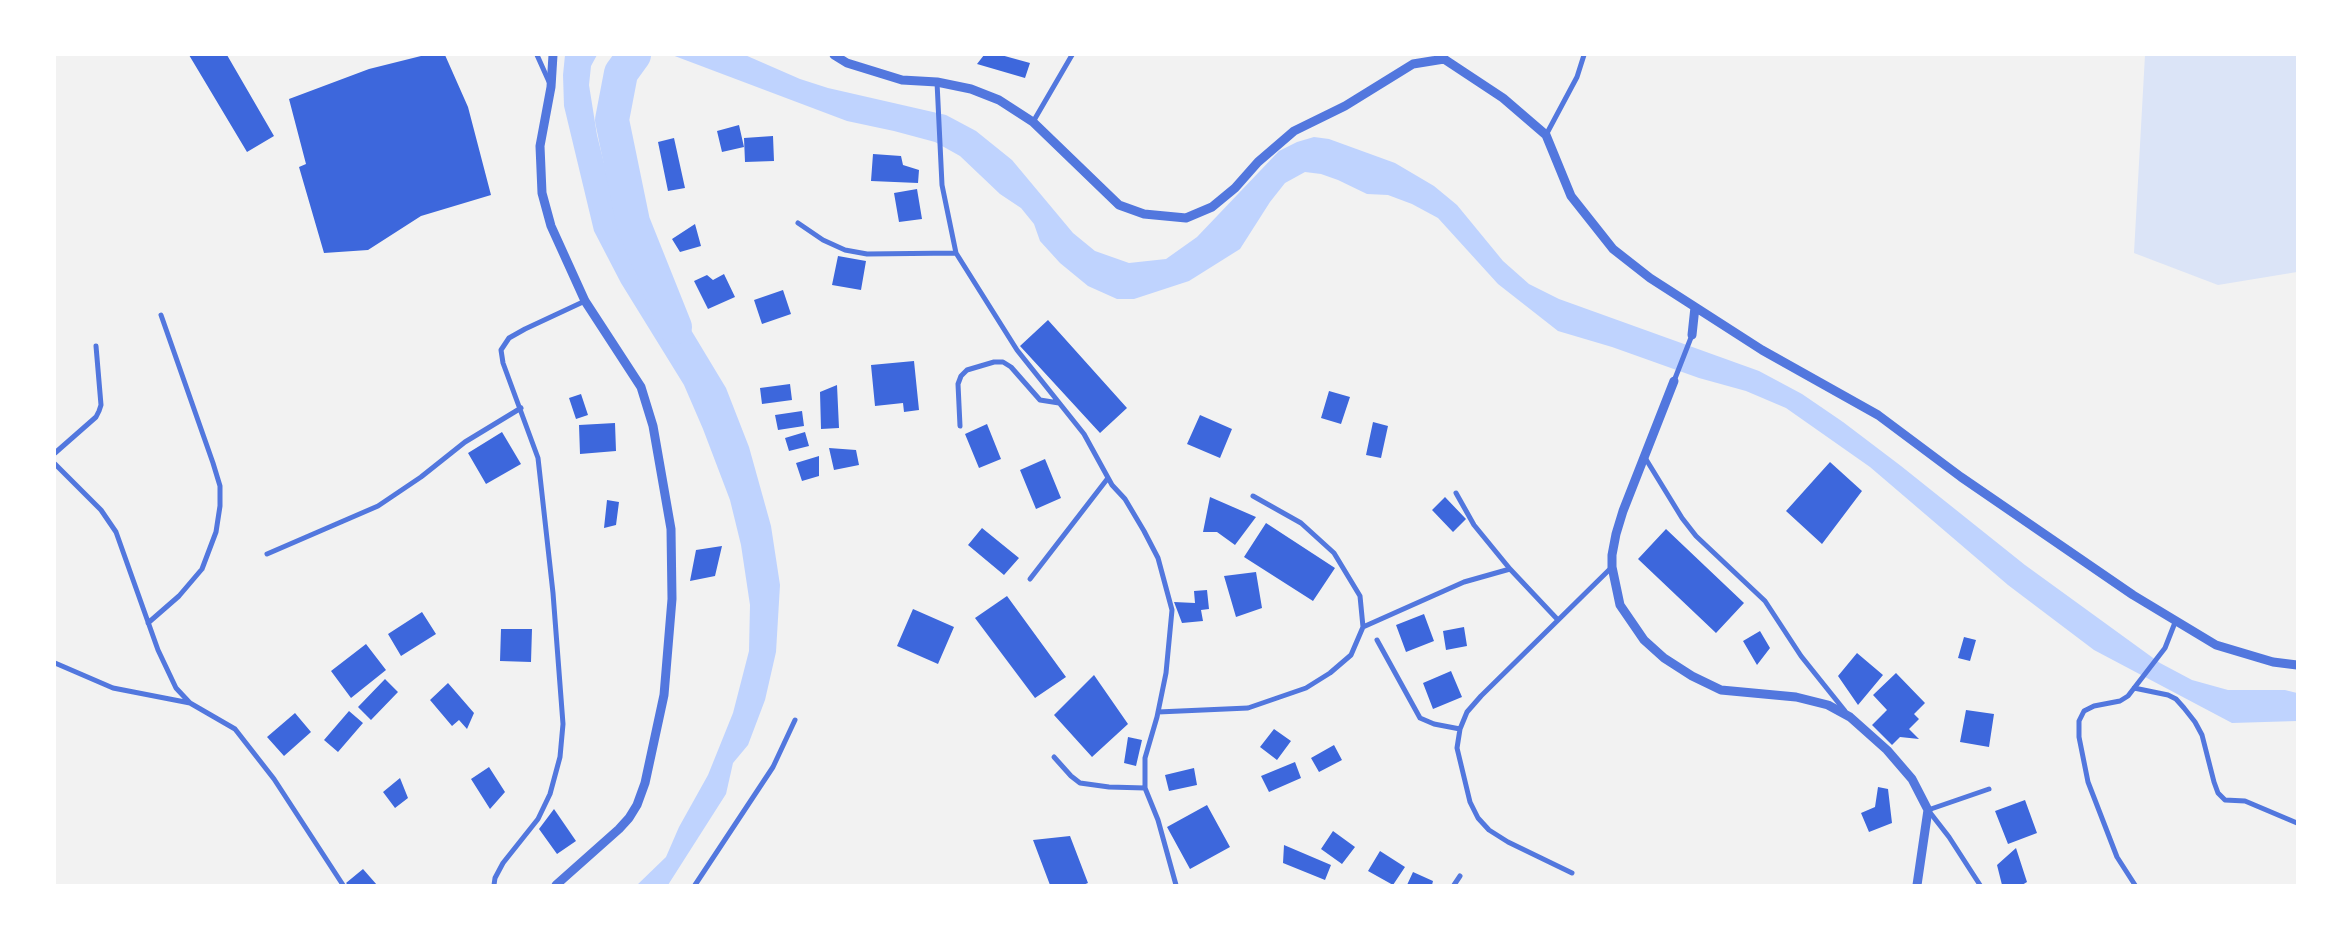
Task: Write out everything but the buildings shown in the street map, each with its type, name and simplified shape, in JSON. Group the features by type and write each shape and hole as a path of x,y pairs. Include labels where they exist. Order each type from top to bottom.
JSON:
{"street":[{"path":"537,55 551,87"},
{"path":"553,55 551,87 540,146 542,193 551,226 585,301 641,386 653,426 671,529 672,599 664,695 645,783 637,805 619,829 556,885"},
{"path":"834,55 847,63 902,80 937,82 971,89 998,100 1033,122 1118,205 1144,214 1186,218 1212,207 1235,188 1258,162 1294,131 1345,106 1413,64 1441,57 1503,98 1546,135 1571,196 1613,249 1650,278 1762,350 1878,415 1961,477 2133,595 2216,645 2273,662 2297,665"},
{"path":"1033,122 1072,55"},
{"path":"1546,135 1577,77 1584,55"},
{"path":"937,82 942,185 956,253 1016,350 1084,434 1108,478 1125,499 1158,558 1172,610 1166,673 1158,712 1145,758 1145,788 1158,820 1175,885"},
{"path":"798,224 823,240 845,250 867,254 956,253"},
{"path":"494,885 495,878 503,863 538,819 550,794 560,756 563,724 553,593 538,458 501,350 509,338 585,301"},
{"path":"1695,307 1692,335 1644,456 1616,534 1612,554 1612,567 1620,605 1644,640 1664,658 1692,676 1721,690 1796,697 1828,705 1850,717"},
{"path":"148,623 179,596 202,569 216,532 220,506 220,486 213,463 161,315"},
{"path":"55,453 96,417 99,411 101,405 96,346"},
{"path":"960,426 958,384 961,376 967,370 994,362 1003,362 1010,367 1040,400 1060,403"},
{"path":"267,554 378,506 420,477 465,442 521,408"},
{"path":"1644,456 1682,518 1696,536 1765,601 1801,656 1850,717 1887,750 1912,779 1928,810 1950,836 1980,885"},
{"path":"55,464 101,510 116,532 158,650 176,688 190,703 235,730 274,779 343,885"},
{"path":"1030,579 1108,478"},
{"path":"1456,493 1474,525 1510,569 1558,620"},
{"path":"1158,712 1248,708 1306,688 1330,673 1351,655 1363,627 1360,596 1334,552 1301,523 1253,496"},
{"path":"1572,873 1508,842 1489,830 1478,818 1470,802 1457,748 1460,729 1467,712 1612,567"},
{"path":"1363,627 1464,582 1510,569"},
{"path":"2135,885 2117,857 2088,782 2079,737 2079,721 2084,711 2094,706 2120,701 2134,688 2165,648 2176,620"},
{"path":"1377,640 1420,718 1434,724 1460,729"},
{"path":"55,663 113,688 190,703"},
{"path":"2134,688 2154,691 2176,699 2190,715 2202,735 2218,793 2225,800 2245,801 2297,823"},
{"path":"695,885 773,767 795,720"},
{"path":"1054,757 1070,776 1080,783 1109,787 1145,788"},
{"path":"1928,810 1989,788"},
{"path":"1918,885 1928,810"},
{"path":"1454,885 1460,876"}],"shaded area":[{"path":"2145,55 2297,55 2297,272 2218,285 2134,253"}],"water":[{"path":"565,55 597,55 591,66 589,85 597,135 618,219 660,288 688,325 726,388 749,447 771,526 780,585 776,652 765,700 748,745 733,763 726,794 668,885 637,885 666,857 679,827 708,775 733,713 749,651 750,605 741,545 730,500 703,429 684,385 621,283 594,231 564,106 563,75"},
{"path":"672,55 745,55 800,79 828,88 946,115 976,131 1012,160 1073,233 1095,251 1129,263 1166,259 1197,237 1279,151 1297,142 1314,137 1329,139 1395,163 1434,186 1457,205 1503,261 1529,284 1559,299 1759,371 1802,394 1901,466 2025,565 2160,663 2192,680 2228,690 2285,690 2297,693 2297,721 2232,723 2094,650 2008,585 1870,467 1786,408 1746,391 1699,378 1612,347 1558,331 1498,284 1438,218 1412,204 1388,195 1367,194 1338,180 1321,174 1305,172 1285,183 1270,202 1240,249 1189,281 1134,299 1117,299 1088,286 1060,263 1040,241 1034,224 1021,208 1000,194 960,156 935,142 847,121"}],"waterway":[{"path":"634,55 621,73 612,120 633,222 675,327"}]}
